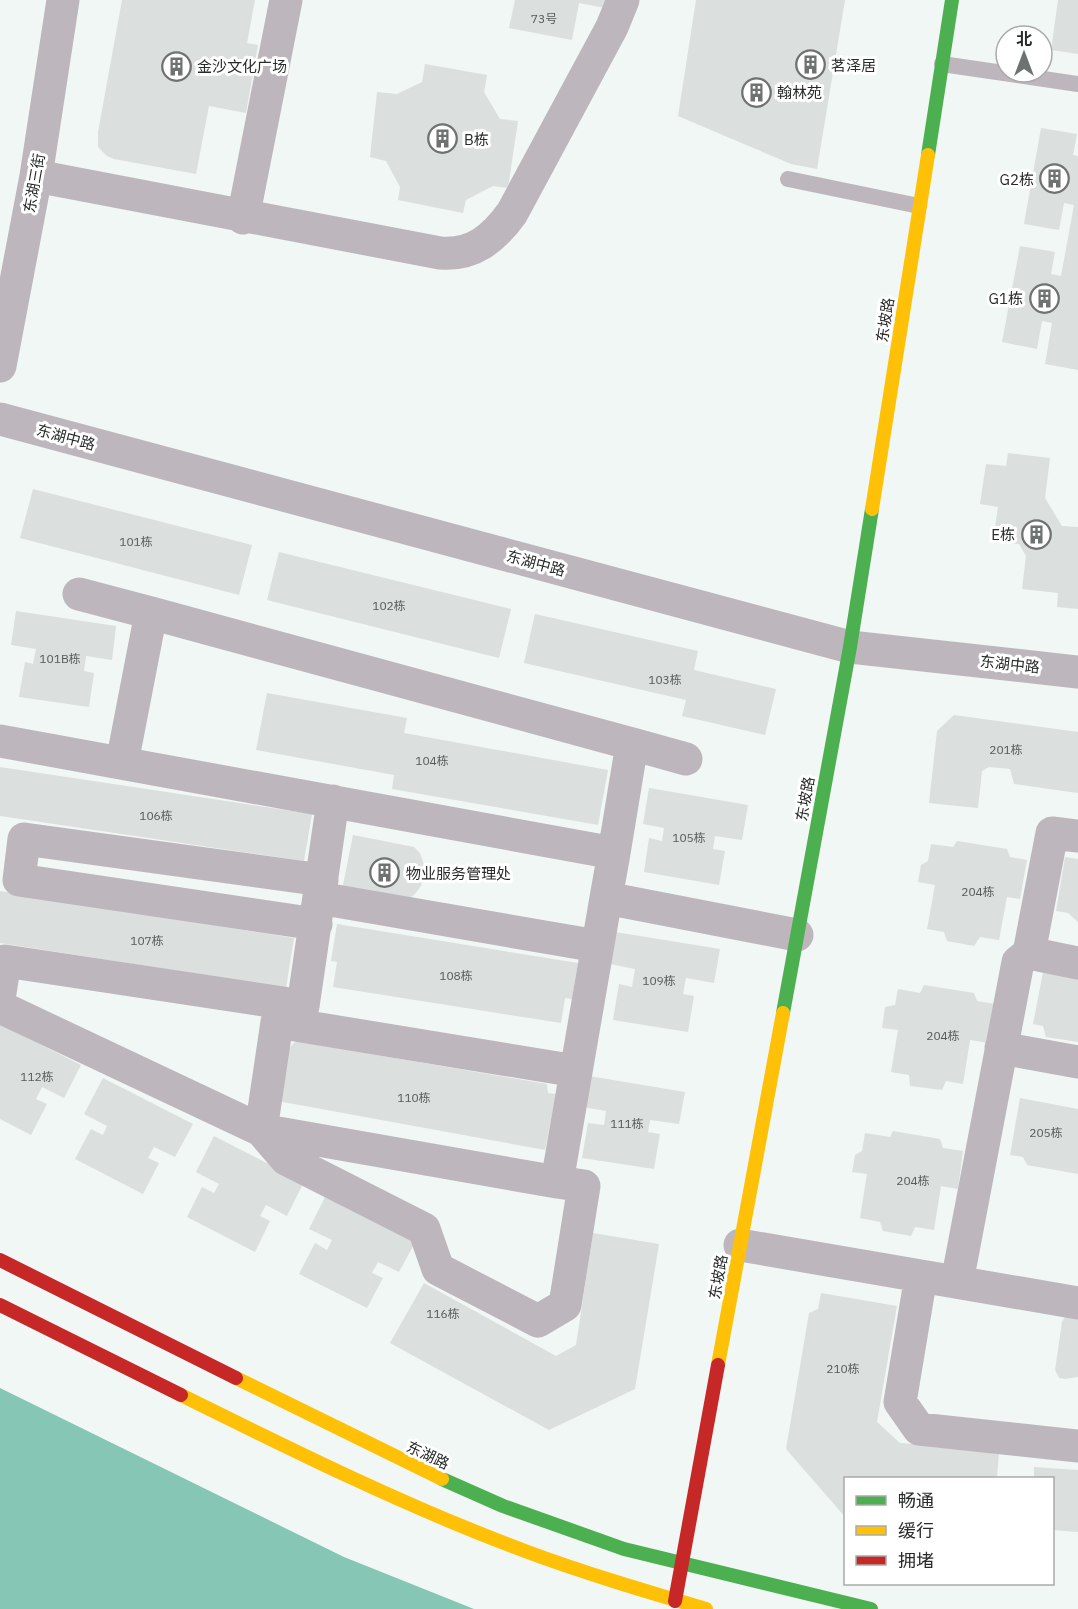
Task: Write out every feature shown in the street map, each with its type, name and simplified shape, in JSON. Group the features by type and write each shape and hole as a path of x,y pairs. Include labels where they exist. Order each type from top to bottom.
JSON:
{"main road":[{"name":"东坡路","path":"675,1601 850,647 952,0"},
{"name":"东湖路","path":"0,1260 385,1454 462,1489 581,1534 682,1565 871,1609"},
{"path":"0,1305 411,1505 543,1559 706,1609"}],"street":[{"name":"东湖三街","path":"0,366 36,176 63,0"},
{"path":"243,218 286,0"},
{"path":"36,176 243,218 440,253 464,252 480,245 499,230 517,204 612,27 623,0"},
{"name":"东湖中路","path":"0,419 850,647 1078,672"},
{"path":"79,594 686,759"},
{"path":"122,763 151,613"},
{"path":"0,741 614,853"},
{"path":"557,1182 632,744"},
{"path":"261,1130 319,900 333,801"},
{"path":"957,1282 1018,962 1029,953 1052,832 1078,836"},
{"path":"319,900 19,880 24,839 319,900 597,946"},
{"path":"606,898 797,935"},
{"path":"1029,953 1078,963"},
{"path":"0,993 5,961 290,1014 576,1071"},
{"path":"0,1007 261,1130 584,1186 565,1305 538,1321 438,1269 424,1229 286,1159 261,1130"},
{"path":"1001,1048 1078,1062"},
{"path":"741,1245 1078,1303"},
{"path":"921,1276 900,1402 919,1429 1078,1446"}],"lane":[{"path":"942,64 1078,84"},
{"path":"788,179 919,206"}],"shaded area":[{"path":"0,1388 344,1557 474,1609 0,1609"}],"building":[{"name":"金沙文化广场","path":"122,0 255,0 247,43 258,45 246,113 209,106 196,174 114,159 98,147 98,132"},
{"path":"515,0 607,0 605,8 579,3 572,40 509,28"},
{"name":"翰林苑","path":"696,0 845,0 817,169 791,164 678,116"},
{"path":"1058,0 1078,0 1078,54 1054,50"},
{"name":"B栋","path":"425,64 487,75 484,92 500,119 518,121 508,188 493,186 466,200 463,213 398,200 400,187 386,161 370,157 377,92 397,94 422,82"},
{"name":"G1栋","path":"1041,128 1077,134 1073,155 1078,156 1078,370 1045,364 1052,323 1042,321 1037,349 1002,342 1020,246 1055,252 1051,274 1061,276 1074,205 1064,203 1059,230 1024,224"},
{"name":"E栋","path":"1008,453 1050,458 1045,498 1062,526 1078,527 1078,609 1057,607 1058,593 1022,589 1026,556 1019,544 993,541 998,507 980,504 986,464 1006,466"},
{"path":"33,489 252,545 239,595 20,538"},
{"path":"279,552 511,609 499,658 267,600"},
{"path":"16,611 116,626 112,660 86,656 84,671 94,673 89,707 19,697 25,662 33,664 36,649 11,645"},
{"path":"535,614 698,651 694,670 776,689 765,735 682,716 686,700 524,663"},
{"path":"267,693 407,718 404,733 608,770 598,825 392,789 394,775 256,750"},
{"path":"954,715 1078,732 1078,793 1014,784 1010,769 989,767 982,771 978,808 929,803 937,731"},
{"path":"0,767 312,814 304,861 0,816"},
{"path":"649,788 748,805 742,840 715,836 713,849 725,851 719,885 644,872 649,838 662,841 664,828 643,824"},
{"name":"物业服务管理处","path":"353,835 414,847 420,853 425,868 421,886 415,894 409,899 342,890"},
{"path":"957,841 1007,849 1010,857 1027,860 1020,899 1007,897 999,940 980,937 974,946 947,941 944,932 927,929 935,885 918,882 921,865 928,861 931,844 953,847"},
{"path":"1065,857 1078,859 1078,922 1068,913 1056,911"},
{"path":"0,891 294,938 286,988 0,943"},
{"path":"337,924 578,963 572,999 565,998 561,1023 333,987 337,962 331,961"},
{"path":"615,932 720,949 714,983 686,978 683,994 694,996 688,1032 613,1020 619,984 632,987 635,969 610,964"},
{"path":"1043,972 1078,978 1078,1042 1046,1037 1043,1026 1033,1024"},
{"path":"924,985 974,993 977,1001 995,1004 989,1043 970,1040 963,1084 946,1081 942,1090 910,1086 909,1075 891,1072 898,1030 882,1028 885,1007 895,1005 898,989 920,993"},
{"path":"0,1024 81,1065 64,1098 42,1087 36,1099 47,1104 31,1135 0,1119"},
{"path":"296,1041 547,1084 548,1093 556,1094 545,1150 272,1100 282,1045 290,1047"},
{"path":"589,1076 685,1092 679,1124 650,1120 648,1132 660,1134 654,1169 582,1158 588,1123 604,1125 606,1111 583,1107"},
{"path":"103,1078 193,1124 175,1157 154,1147 148,1158 159,1163 143,1194 75,1159 91,1129 103,1135 107,1126 84,1114"},
{"path":"1020,1098 1078,1109 1078,1174 1027,1165 1023,1157 1010,1155"},
{"path":"893,1131 940,1139 943,1148 963,1151 958,1189 941,1186 934,1230 915,1227 911,1236 883,1231 880,1222 860,1218 867,1174 852,1172 855,1155 862,1151 865,1133 890,1137"},
{"path":"214,1136 304,1182 287,1216 266,1205 260,1216 270,1221 255,1252 187,1217 202,1187 214,1193 219,1184 196,1172"},
{"path":"327,1193 417,1239 399,1272 378,1262 372,1273 383,1278 367,1308 299,1274 315,1243 327,1250 332,1240 309,1229"},
{"path":"593,1233 659,1244 635,1389 549,1430 390,1343 424,1283 556,1356 576,1345"},
{"path":"821,1293 897,1306 877,1422 900,1443 999,1451 997,1477 844,1477 844,1516 786,1449 809,1313 818,1309"},
{"path":"1067,1313 1078,1315 1078,1377 1065,1379 1059,1378 1055,1370 1062,1322"},
{"path":"1034,1467 1078,1470 1078,1532 1054,1530 1054,1477 1034,1477"}],"traffic: fast":[{"path":"928,155 952,0"},
{"path":"783,1013 850,647 872,509"},
{"path":"442,1479 503,1506 624,1549 871,1609"}],"traffic: slow":[{"path":"872,509 928,155"},
{"path":"718,1365 783,1013"},
{"path":"236,1378 442,1479"},
{"path":"181,1395 351,1478 481,1534 570,1567 706,1609"}],"traffic: jam":[{"path":"0,1260 236,1378"},
{"path":"0,1305 181,1395"},
{"path":"675,1601 718,1365"}],"place":[{"name":"茗泽居","path":"810,65"},
{"name":"金沙文化广场","path":"176,66"},
{"name":"翰林苑","path":"756,92"},
{"name":"B栋","path":"443,139"},
{"name":"G2栋","path":"1055,179"},
{"name":"G1栋","path":"1044,298"},
{"name":"E栋","path":"1036,534"},
{"name":"物业服务管理处","path":"385,873"}]}
